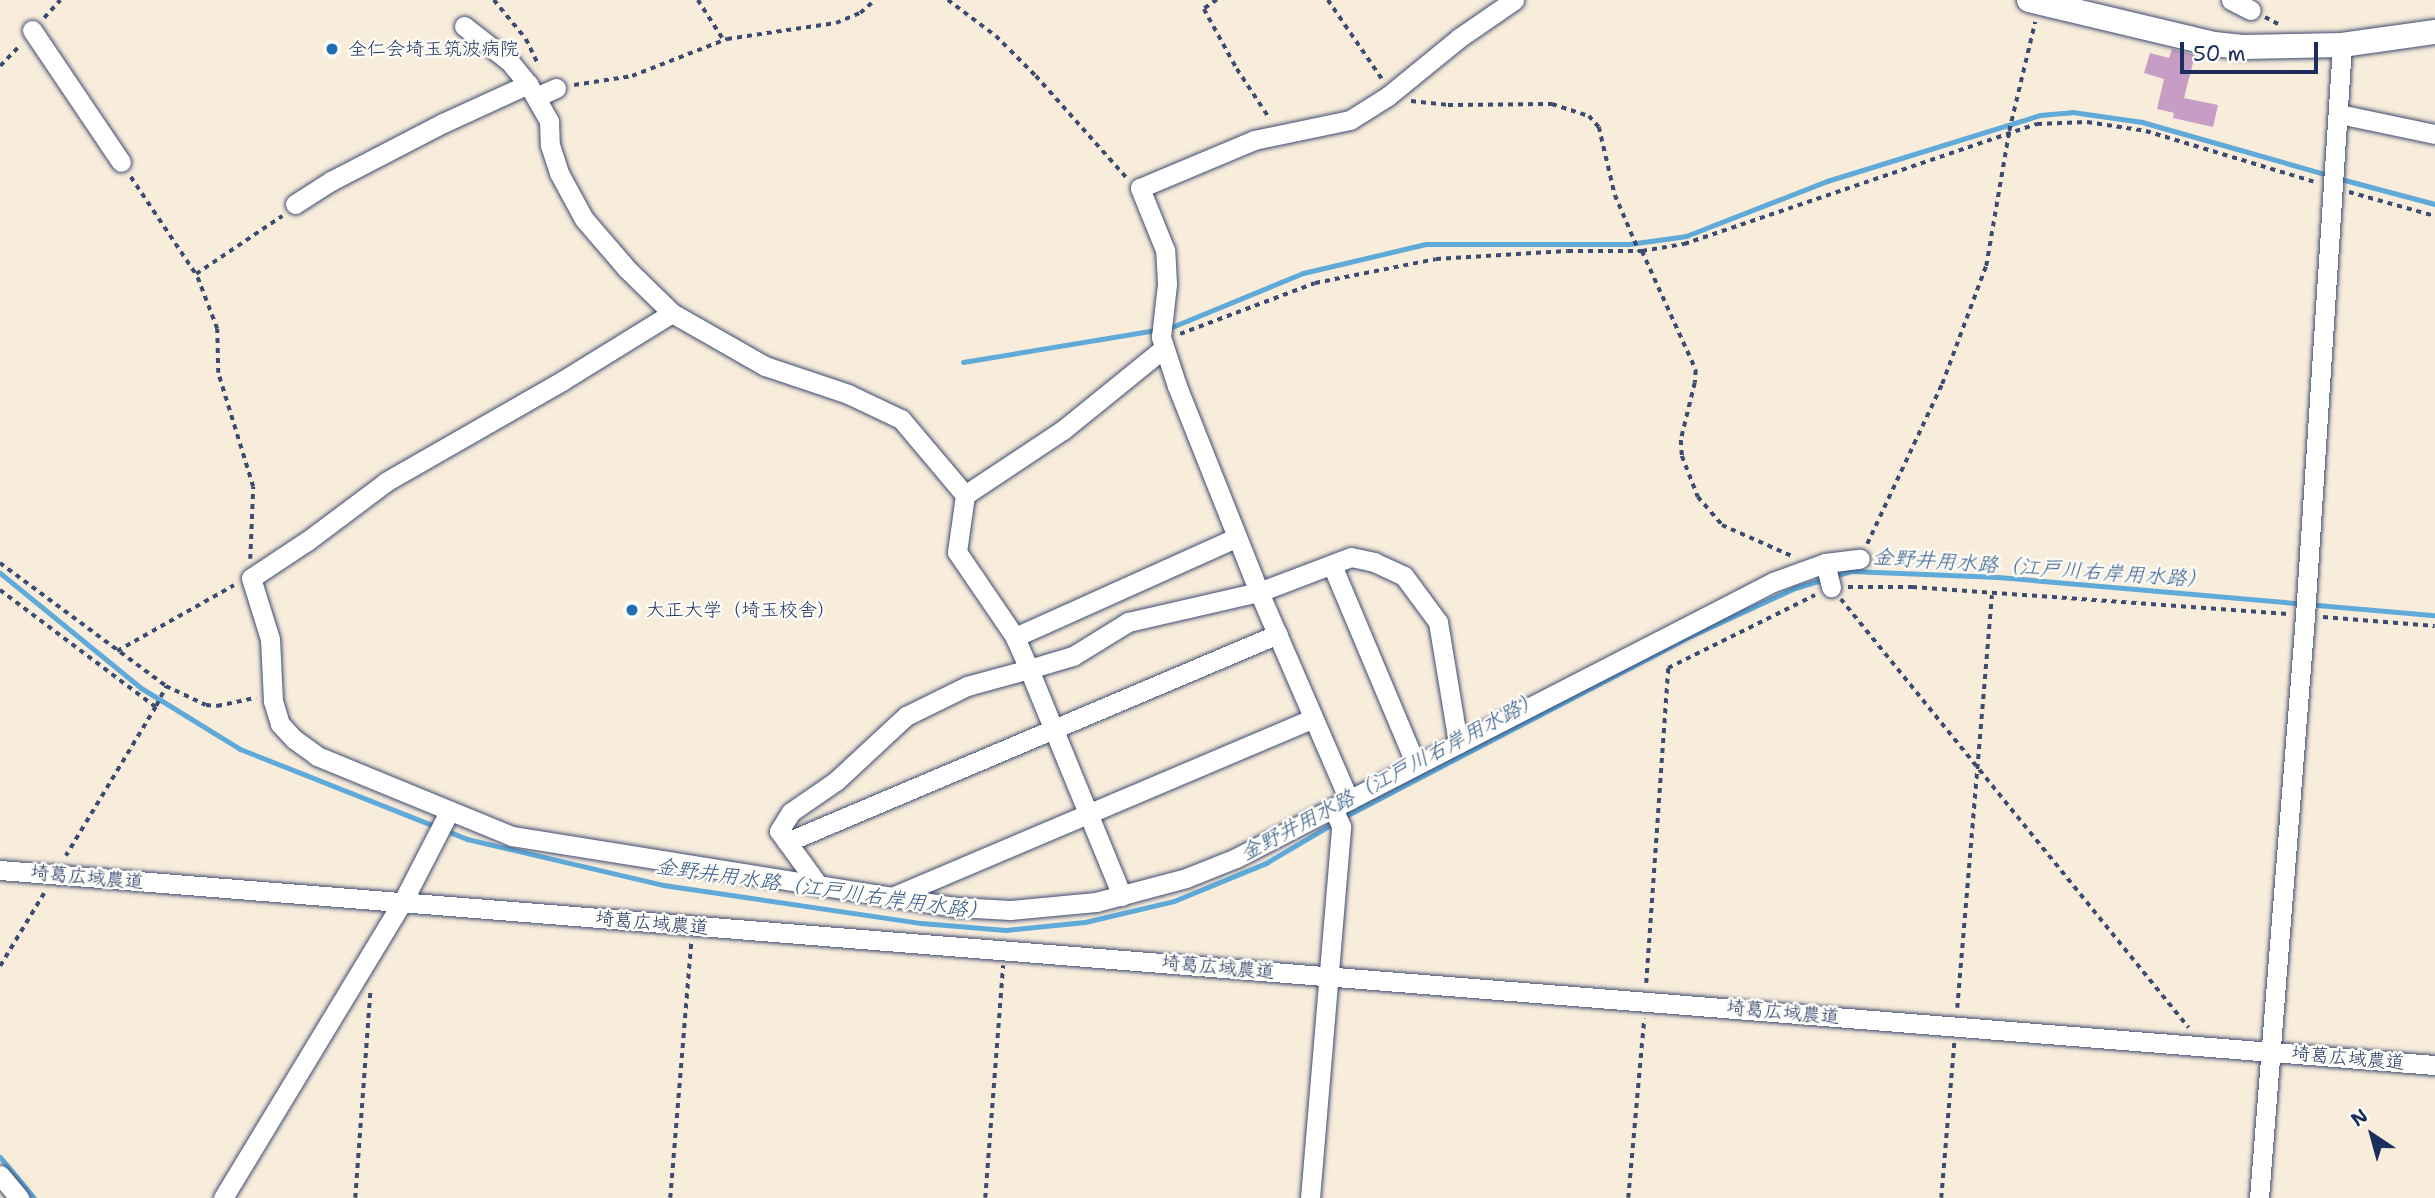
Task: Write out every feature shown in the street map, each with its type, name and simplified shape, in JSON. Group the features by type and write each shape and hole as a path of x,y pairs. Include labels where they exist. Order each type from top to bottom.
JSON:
{"main road":[{"path":"2034,1 2214,44 2273,48 2342,45 2435,32"}],"street":[{"path":"1310,1198 1341,811 1313,718 1237,537 1162,336 1167,284 1165,250 1140,188 1227,149 1279,134 1350,120 1390,94 1459,38 1514,0"},
{"path":"2231,0 2251,10"},
{"path":"464,26 543,90 550,145 559,173 584,219 626,269 672,313 765,366 848,394 901,419 965,495 957,552 1015,637 1122,896"},
{"path":"32,30 121,162"},
{"path":"2259,1198 2305,615 2342,45"},
{"path":"295,204 331,181 421,134 543,90"},
{"path":"2339,114 2435,134"},
{"path":"672,313 562,381 386,482 307,541 251,577 270,639 273,694 281,724 317,756 512,836 957,907 1010,910 1097,902 1186,878 1237,858 1341,811 1416,765 1773,582 1816,566 1860,559"},
{"path":"965,495 1063,430 1162,336"},
{"path":"1015,637 1237,537"},
{"path":"819,886 779,831 791,811 836,781 906,716 967,686 1073,656 1128,622 1259,592 1351,557 1374,562 1404,576 1438,622 1458,743"},
{"path":"1332,565 1416,765"},
{"path":"1816,566 1831,587"},
{"path":"787,842 1278,634"},
{"path":"890,897 1313,718"},
{"path":"223,1198 402,903 449,812"},
{"name":"埼葛広域農道","path":"0,870 2435,1065"},
{"path":"0,1175 19,1198"}],"path":[{"path":"494,0 526,39 543,90 632,76 724,40 836,23 860,13 875,0"},
{"path":"698,0 724,40"},
{"path":"948,0 1004,44 1036,76 1106,158 1140,188"},
{"path":"1217,0 1203,9 1237,69 1279,134"},
{"path":"1328,0 1390,94 1448,105 1552,104 1590,116 1599,127 1615,195 1696,370 1681,440 1682,456 1698,497 1721,525 1736,534 1775,547 1816,566"},
{"path":"1860,559 1942,384 1986,266 2034,1"},
{"path":"0,53 5,61"},
{"path":"1162,336 1315,283 1436,259 1515,253 1641,251 1684,244 2009,131 2060,121 2087,122 2146,131 2334,179 2435,216"},
{"path":"117,651 251,577 253,487 218,373 217,328 196,274 121,162"},
{"path":"196,274 286,214 295,204"},
{"path":"0,563 166,686 206,705 217,706 273,694"},
{"path":"1831,587 2196,1037 2197,1045"},
{"path":"1628,1198 1645,1002 1668,668 1831,587 1912,587 1992,595 2435,625"},
{"path":"0,590 156,707"},
{"path":"1941,1198 1992,595"},
{"path":"0,966 156,707 166,686"},
{"path":"670,1198 692,926"},
{"path":"985,1198 1004,951"},
{"path":"355,1198 372,972 363,966"}],"building":[{"path":"2172,49 2195,55 2184,98 2218,105 2213,127 2173,118 2174,113 2157,109 2164,79 2144,73 2150,53 2169,58"}],"waterway":[{"path":"1167,329 1303,273 1426,244 1629,244 1686,236 1827,181 2040,115 2072,112 2142,122 2328,175"},
{"path":"2337,178 2435,204"},
{"path":"963,362 1157,330"},
{"name":"金野井用水路（江戸川右岸用水路）","path":"1342,818 1684,639 1795,588 1851,571 1998,577 2435,615"},
{"name":"金野井用水路（江戸川右岸用水路）","path":"0,573 141,688 240,749 467,839 663,885 921,923 1006,930 1085,922 1174,901 1266,863 1334,823"},
{"path":"0,1157 34,1198"}],"place":[{"name":"全仁会埼玉筑波病院","path":"332,49"},
{"name":"大正大学（埼玉校舎）","path":"632,610"}]}
